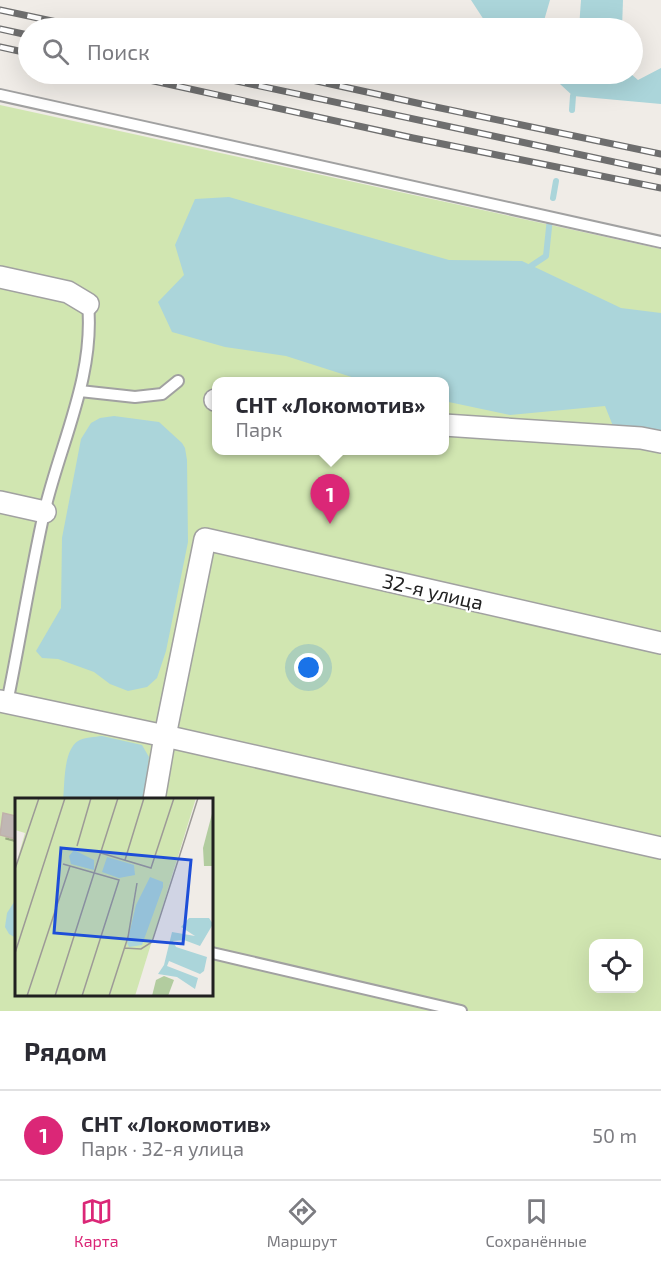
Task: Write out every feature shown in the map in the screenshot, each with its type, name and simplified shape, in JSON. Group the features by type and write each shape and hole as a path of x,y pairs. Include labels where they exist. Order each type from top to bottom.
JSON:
{"street":[{"path":"0,277 68,292 88,304"},
{"path":"449,425 641,438 661,442"},
{"path":"0,502 45,512"},
{"name":"32-я улица","path":"165,736 205,539 661,643"},
{"path":"4,702 661,848"},
{"path":"154,798 165,736"}],"lane":[{"path":"0,95 661,242"},
{"path":"4,702 45,512 80,392 90,327 88,304"},
{"path":"80,392 135,398 162,394 178,381"},
{"path":"213,952 461,1011"}],"green space":[{"path":"0,105 661,249 661,1011 0,1011"}],"water":[{"path":"471,0 550,0 545,18 483,18"},
{"path":"581,0 623,0 622,18 580,18"},
{"path":"661,68 661,104 573,96 560,84 643,84 643,77"},
{"path":"229,197 449,260 522,261 621,308 661,313 661,433 615,431 605,406 510,415 449,402 449,377 352,377 286,356 225,347 172,332 158,302 184,275 175,245 195,199"},
{"path":"114,416 159,422 182,443 187,460 188,542 166,651 157,678 147,687 128,691 110,684 94,672 58,659 42,658 36,651 61,608 62,538 81,439 91,423 100,418"},
{"path":"102,736 142,745 149,757 144,798 63,798 67,760 73,746 83,739"},
{"path":"15,901 15,937 9,934 5,927 7,913"}],"building":[{"path":"3,813 15,816 15,839 0,835"}],"waterway":[{"path":"572,110 573,96"},
{"path":"553,198 556,181"},
{"path":"531,266 546,256 550,218"}],"railway":[{"path":"0,10 38,18"},
{"path":"0,29 18,33"},
{"path":"0,47 18,51"},
{"path":"167,84 413,138 661,188"},
{"path":"251,84 661,172"},
{"path":"330,84 661,154"}],"place":[{"name":"СНТ «Локомотив»","path":"330,524"}]}
